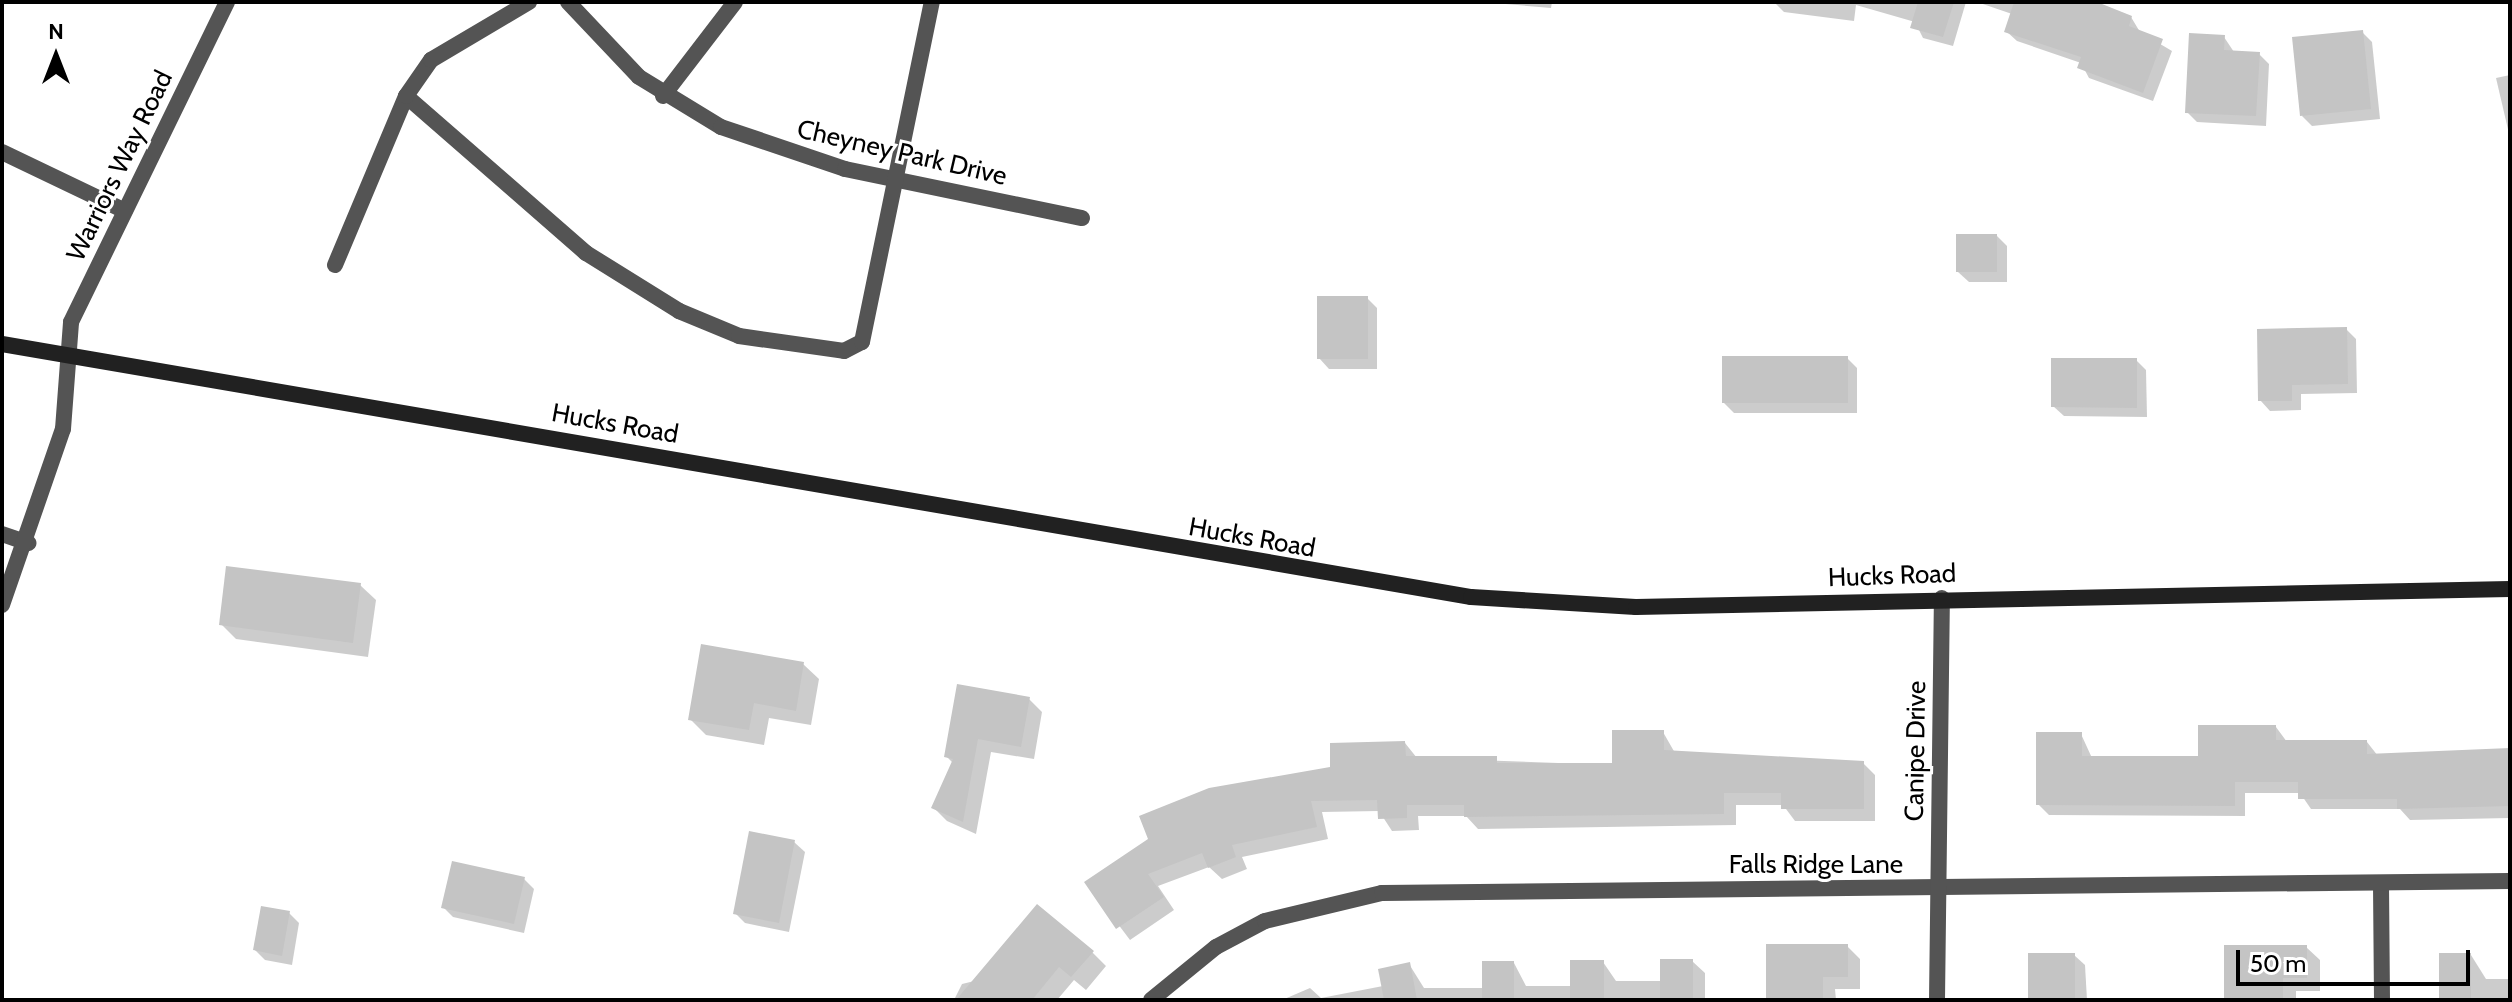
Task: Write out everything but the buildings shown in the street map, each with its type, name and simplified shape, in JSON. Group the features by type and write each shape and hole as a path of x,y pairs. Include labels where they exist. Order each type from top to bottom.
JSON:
{"main road":[{"name":"Hucks Road","path":"2,344 1406,590 1636,607 1942,598 2510,589"}],"street":[{"name":"Warriors Way Road","path":"2,605 28,543 63,429 64,354 71,322 225,2"},
{"path":"335,265 406,96 431,60 529,2"},
{"name":"Cheyney Park Drive","path":"568,2 615,57 663,96 761,143 895,180 1082,218"},
{"path":"663,96 735,2"},
{"path":"406,96 586,253 679,311 739,336 844,351 862,342 932,2"},
{"path":"2,152 125,211"},
{"path":"2,534 28,543"},
{"name":"Canipe Drive","path":"1937,1000 1942,598"},
{"name":"Falls Ridge Lane","path":"1151,1000 1216,947 1265,921 1382,893 2381,885 2510,881"},
{"path":"2381,885 2382,1000"}]}
